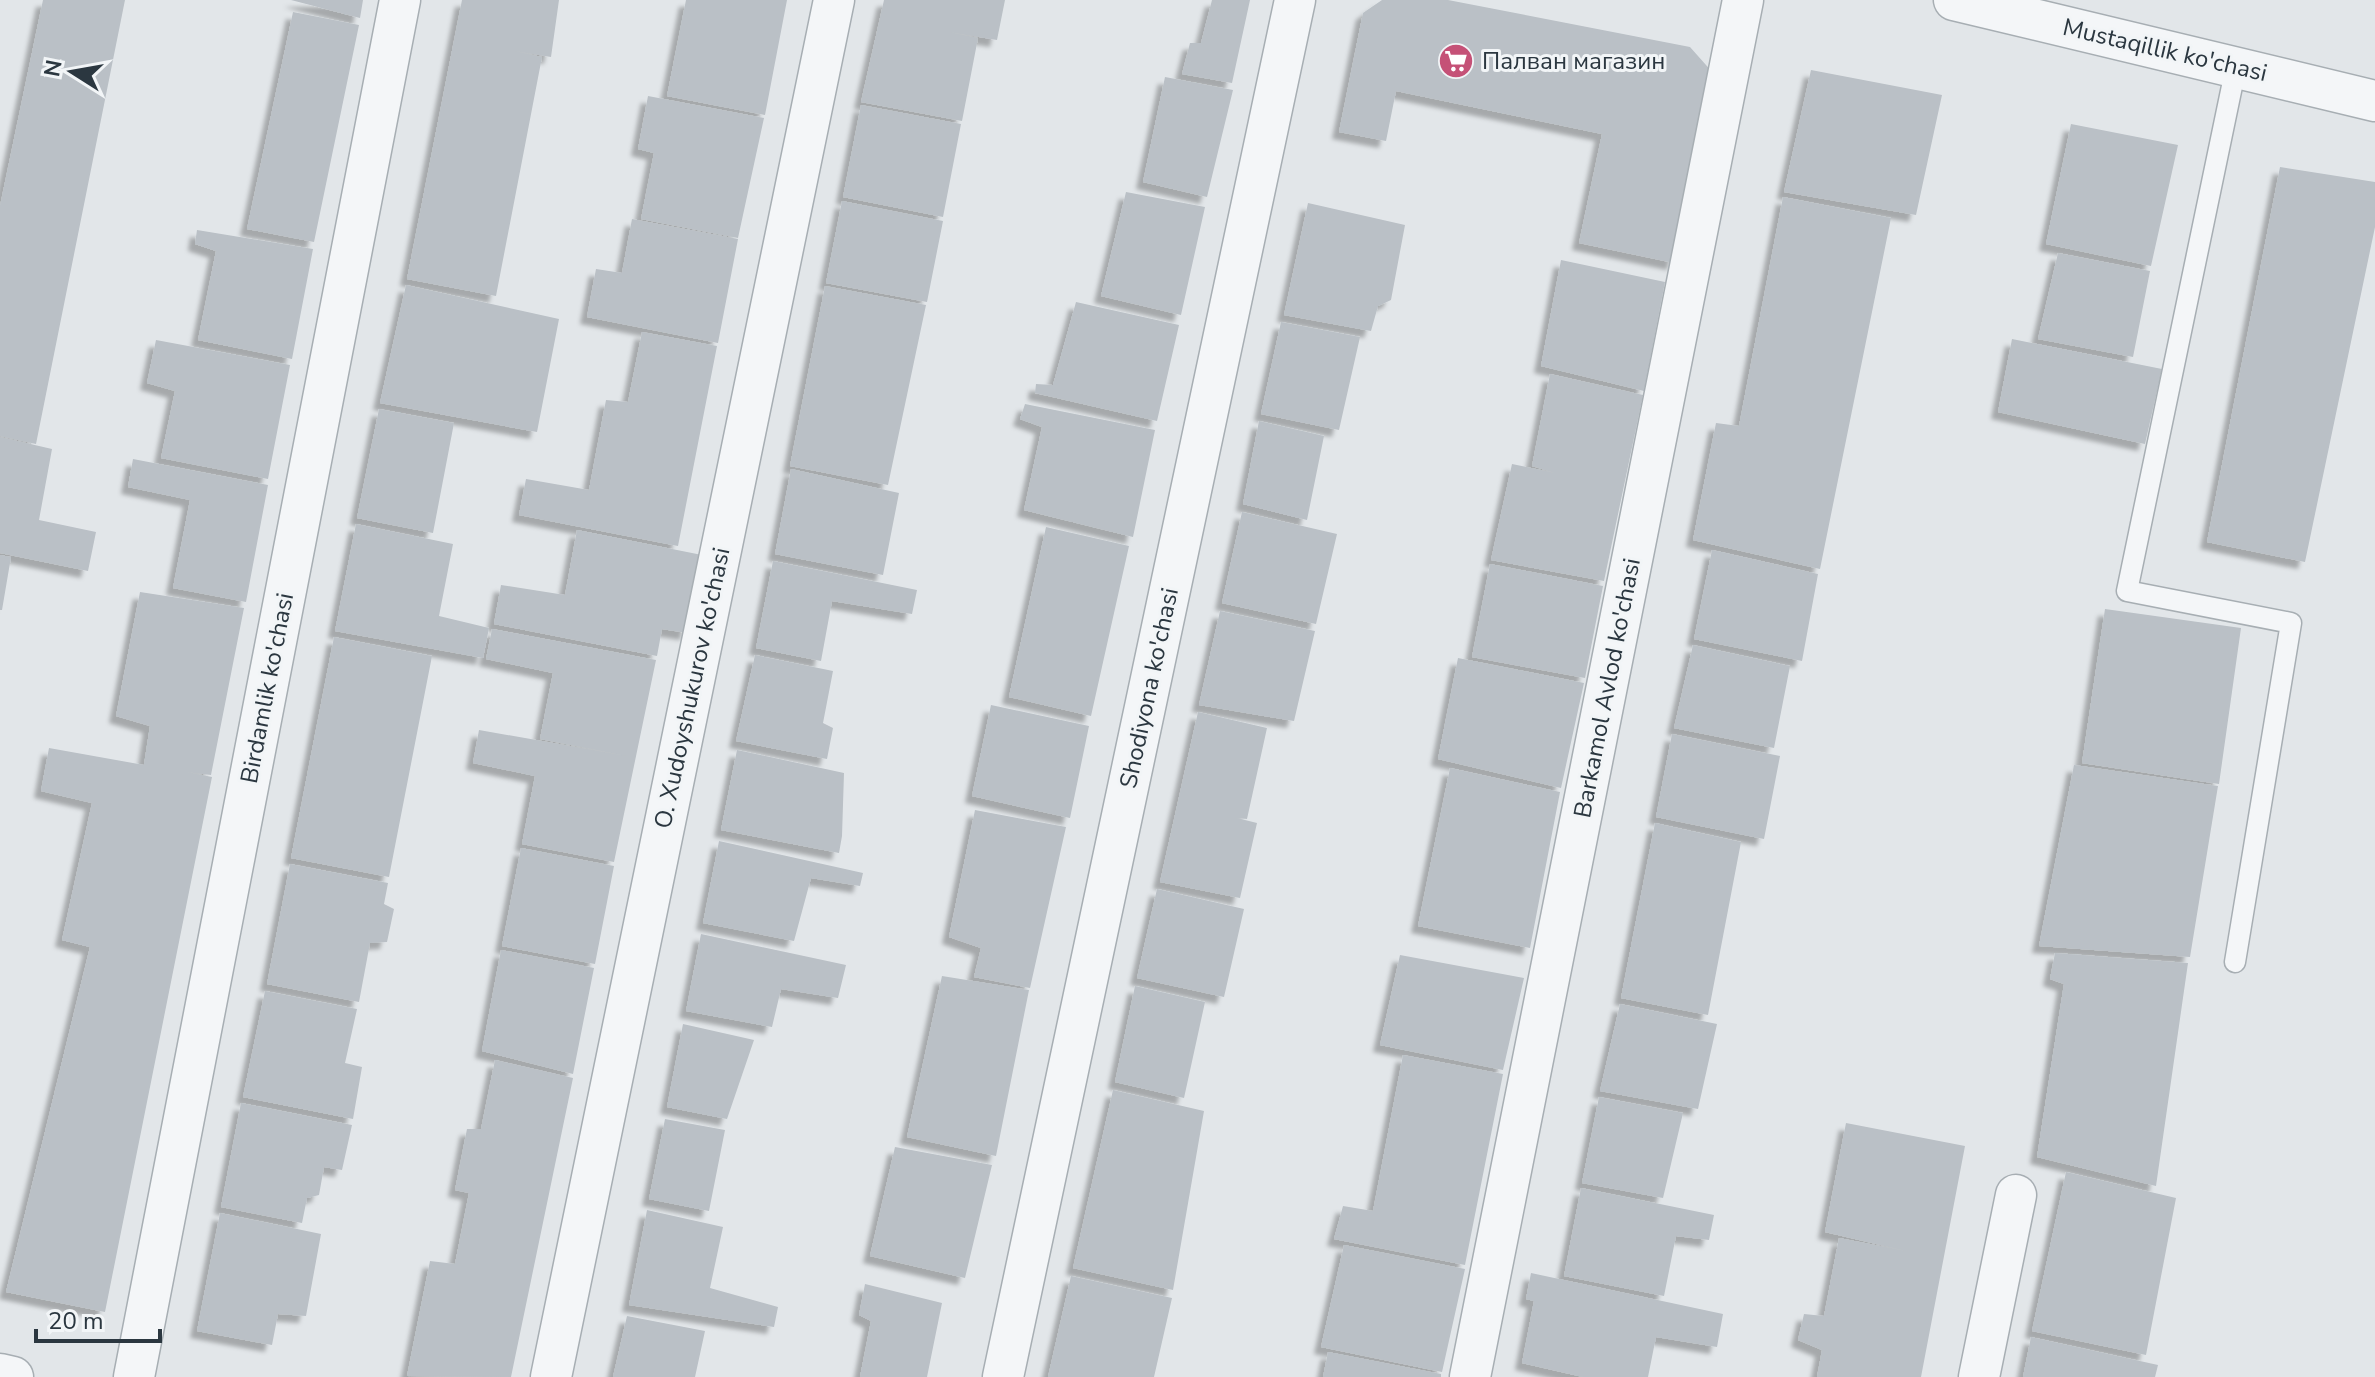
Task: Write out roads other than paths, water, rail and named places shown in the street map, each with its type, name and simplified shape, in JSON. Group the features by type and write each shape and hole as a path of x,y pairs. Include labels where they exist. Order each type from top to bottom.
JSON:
{"street":[{"name":"Birdamlik ko'chasi","path":"134,1377 400,0"},
{"name":"O. Xudoyshukurov ko'chasi","path":"551,1377 834,0"},
{"name":"Shodiyona ko'chasi","path":"1003,1377 1295,0"},
{"name":"Barkamol Avlod ko'chasi","path":"1470,1377 1743,0"},
{"name":"Mustaqillik ko'chasi","path":"1954,0 2375,100"},
{"path":"1979,1377 2016,1195"},
{"path":"0,1374 13,1377"}],"lane":[{"path":"2235,962 2291,623 2127,591 2236,67"}],"place":[{"name":"Палван магазин","path":"1456,61"}]}
